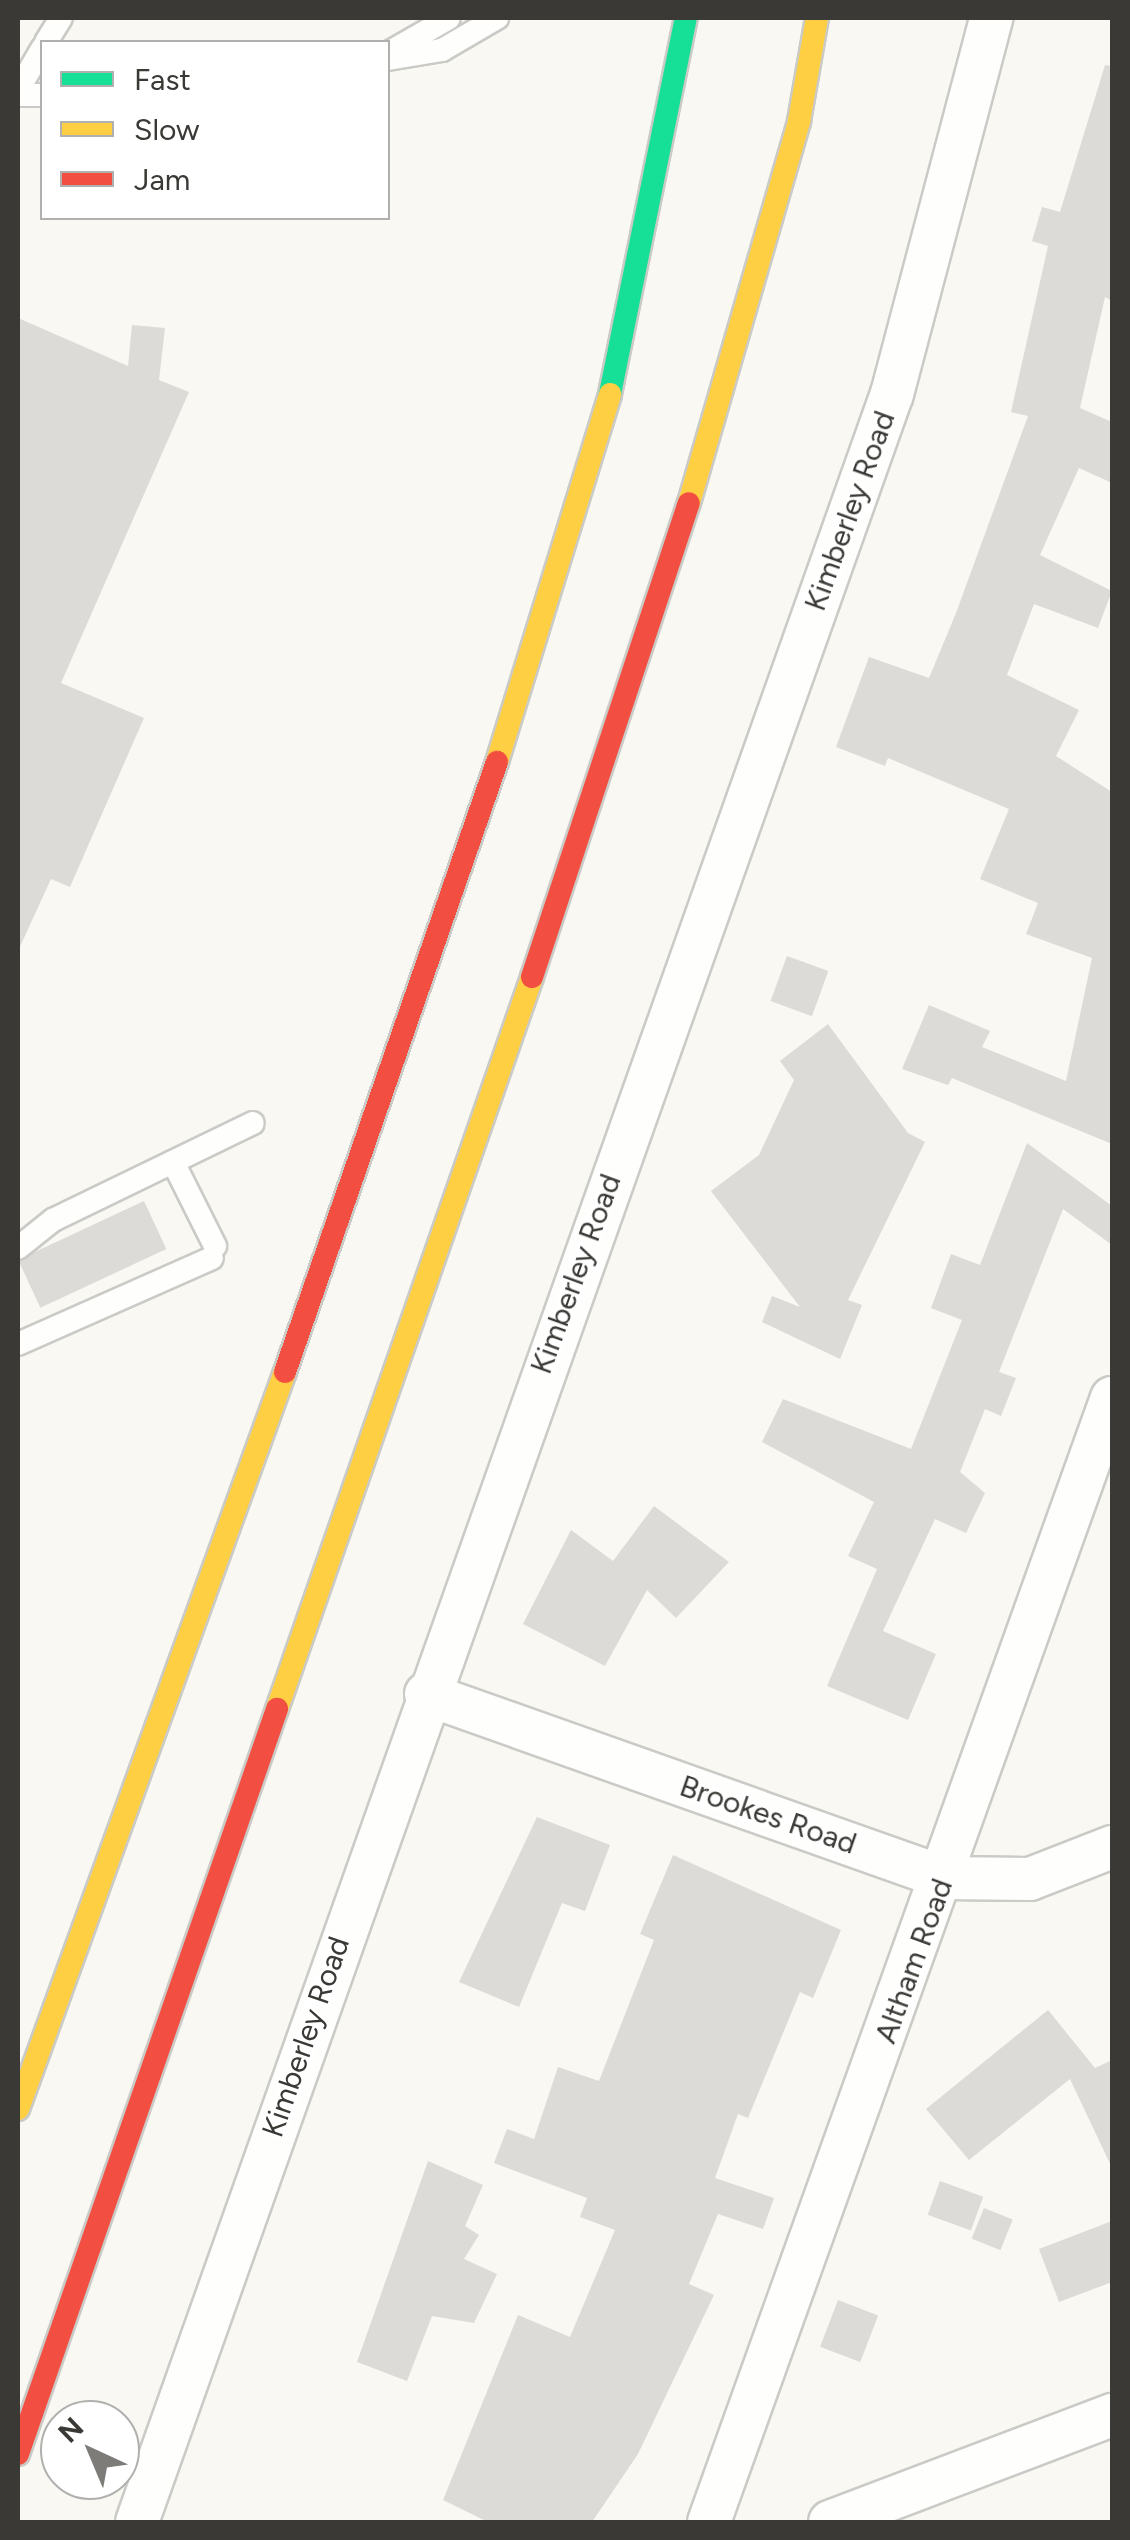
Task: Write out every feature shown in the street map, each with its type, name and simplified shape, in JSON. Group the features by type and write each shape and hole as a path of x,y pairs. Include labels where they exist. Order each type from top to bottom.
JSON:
{"highway":[{"path":"18,2109 358,1173 531,659 612,390 686,18"},
{"path":"18,2454 651,634 799,121 818,18"}],"street":[{"name":"Kimberley Road","path":"137,2522 426,1694 892,394 991,18"},
{"name":"Altham Road","path":"710,2522 945,1878 1112,1398"},
{"name":"Brookes Road","path":"426,1694 945,1878 1030,1879 1112,1847"},
{"path":"830,2522 1112,2415"}],"lane":[{"path":"48,40 61,18"},
{"path":"390,55 449,18"},
{"path":"390,56 442,50 497,18"},
{"path":"18,93 40,53"},
{"path":"18,1248 173,1162 253,1124"},
{"path":"18,1344 213,1252 173,1162"}],"building":[{"path":"1105,65 1112,66 1112,301 1105,297 1080,408 1112,422 1112,483 1079,468 1040,555 1112,591 1098,628 1034,604 1007,675 1079,710 1056,756 1112,792 1112,1144 952,1078 948,1085 902,1069 929,1005 990,1031 982,1047 1066,1081 1092,958 1026,934 1038,903 980,879 1009,809 888,758 885,766 836,747 869,657 929,678 956,613 1028,416 1011,412 1048,246 1032,241 1042,207 1060,212"},
{"path":"18,318 128,366 132,325 165,328 159,380 189,392 61,683 144,718 70,887 51,879 18,951"},
{"path":"787,956 828,971 812,1016 771,1001"},
{"path":"828,1024 908,1133 925,1142 848,1300 862,1305 840,1359 762,1322 772,1296 800,1307 711,1191 759,1155 794,1080 780,1061"},
{"path":"1027,1143 1112,1206 1112,1245 1063,1209 999,1372 1016,1378 1001,1416 985,1409 960,1472 985,1493 966,1533 935,1519 883,1631 936,1654 908,1720 827,1686 877,1569 848,1556 874,1502 762,1442 783,1399 911,1449 962,1320 931,1308 951,1254 980,1265"},
{"path":"144,1201 166,1249 40,1308 18,1260"},
{"path":"654,1506 729,1562 676,1618 647,1590 605,1666 523,1624 571,1530 613,1561"},
{"path":"537,1817 610,1845 585,1911 562,1903 519,2007 459,1982"},
{"path":"673,1855 841,1930 813,1998 800,1992 748,2118 738,2114 715,2178 774,2198 763,2229 718,2214 689,2284 714,2295 638,2454 592,2522 488,2522 443,2500 518,2315 570,2337 615,2230 580,2217 587,2198 494,2163 507,2129 534,2139 558,2067 599,2081 654,1940 640,1934"},
{"path":"1048,2010 1095,2068 1112,2060 1112,2168 1070,2079 969,2160 926,2109"},
{"path":"428,2161 483,2185 465,2226 479,2235 464,2259 497,2274 474,2323 432,2316 407,2381 357,2362"},
{"path":"940,2181 983,2197 971,2231 928,2215"},
{"path":"984,2208 1013,2220 1000,2250 972,2239"},
{"path":"1112,2221 1112,2282 1059,2302 1039,2249"},
{"path":"838,2300 878,2315 860,2362 820,2347"}],"traffic: fast":[{"path":"610,394 686,18"}],"traffic: slow":[{"path":"689,503 799,121 817,18"},
{"path":"497,762 610,394"},
{"path":"277,1709 532,977"},
{"path":"18,2109 285,1372"}],"traffic: jam":[{"path":"532,977 689,503"},
{"path":"285,1372 497,762"},
{"path":"18,2454 277,1709"}]}
